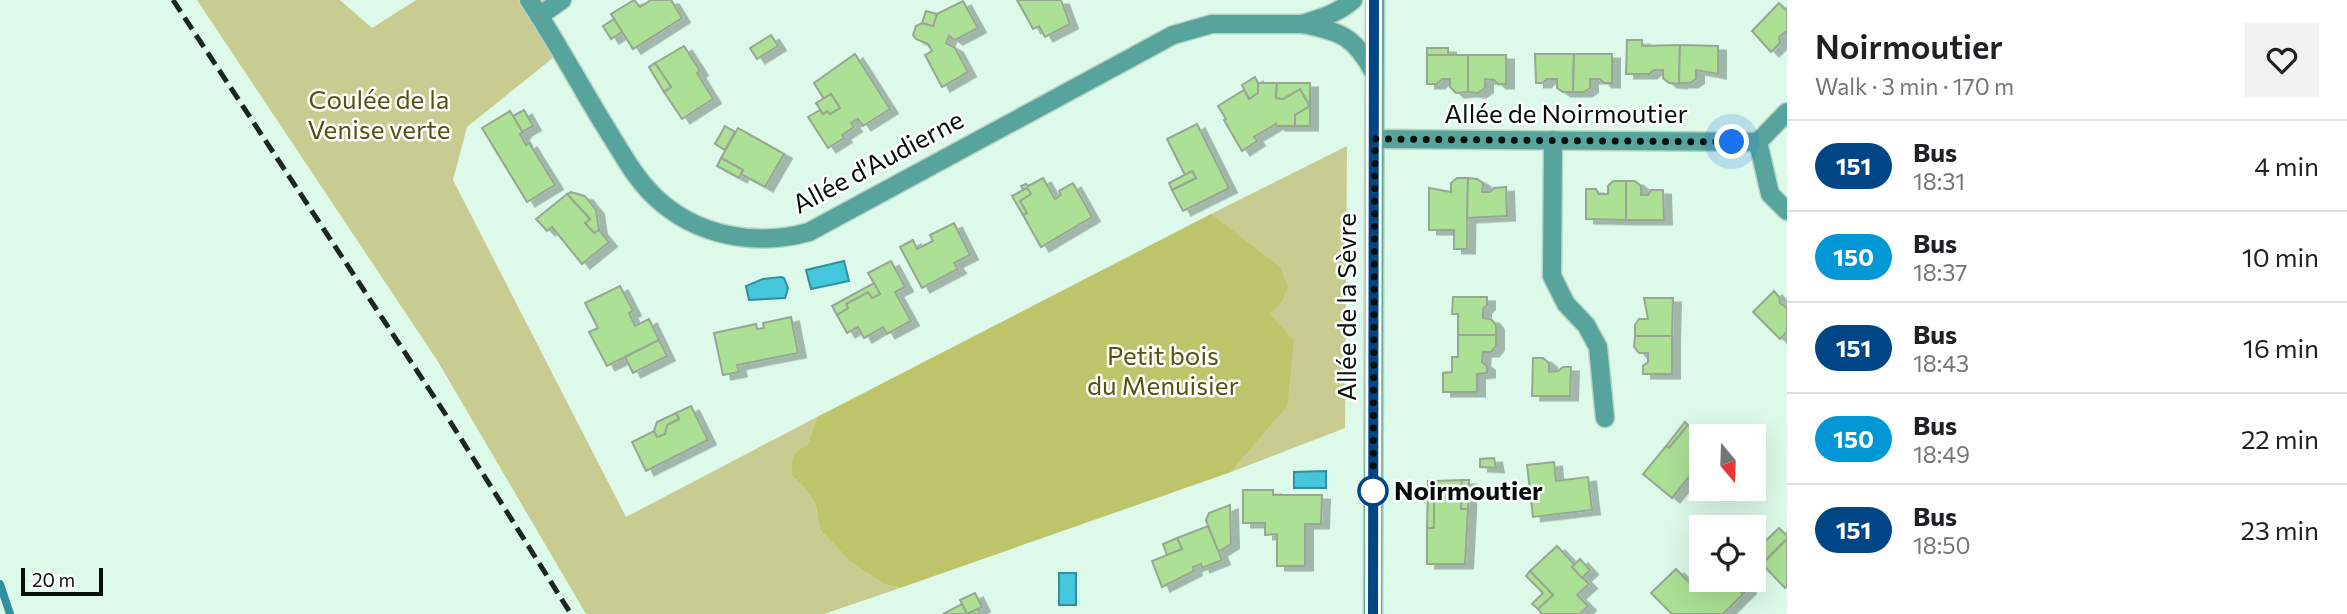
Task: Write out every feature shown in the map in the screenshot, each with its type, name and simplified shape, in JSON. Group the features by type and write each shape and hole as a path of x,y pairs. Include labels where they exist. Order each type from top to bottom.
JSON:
{"street":[{"name":"Allée d'Audierne","path":"528,0 625,158 654,196 697,225 730,236 761,239 791,237 808,232 1173,35 1212,24 1302,24 1321,28 1353,41 1374,74"},
{"path":"539,16 562,0"},
{"name":"Allée d'Audierne","path":"1302,24 1343,9 1353,0"},
{"name":"Allée de la Sèvre","path":"1373,614 1374,0"},
{"path":"1787,112 1758,142 1770,194 1787,211"},
{"name":"Allée de Noirmoutier","path":"1375,139 1758,142"},
{"path":"1553,140 1552,276 1566,304 1586,325 1598,347 1605,418"}],"green space":[{"name":"Coulée de la Venise verte","path":"197,0 340,0 372,28 416,0 562,0 539,16 559,53 467,127 453,180 626,517 817,417 792,476 804,487 816,506 820,530 851,562 884,584 900,588 824,614 586,614 437,360"},
{"path":"1347,146 1345,428 1231,472 1287,407 1269,313 1281,303 1211,214"},
{"name":"Petit bois du Menuisier","path":"1211,214 1280,267 1288,287 1281,303 1270,314 1294,341 1287,407 1231,472 900,588 884,584 851,562 820,530 816,506 804,487 792,476 794,457 807,445 817,417"}],"water":[{"path":"844,261 849,281 811,289 806,270"},
{"path":"781,277 788,288 785,298 749,300 746,286 763,279"},
{"path":"1326,471 1326,488 1294,488 1294,472"},
{"path":"1059,573 1076,573 1076,605 1059,605"}],"building":[{"path":"634,0 640,7 651,0 671,0 682,18 633,49 611,14"},
{"path":"1017,0 1061,0 1070,24 1045,37 1039,26 1033,29"},
{"path":"963,1 978,28 955,40 949,36 946,43 955,48 968,72 942,87 925,55 932,51 928,44 913,35 916,26 922,23 933,26 937,14"},
{"path":"1779,3 1787,11 1787,35 1785,32 1779,37 1780,43 1771,52 1752,31"},
{"path":"926,11 937,14 933,26 922,23"},
{"path":"614,19 622,32 611,39 603,26"},
{"path":"771,35 778,46 757,59 750,48"},
{"path":"1627,40 1642,40 1642,46 1680,45 1679,84 1669,83 1663,78 1663,70 1654,70 1649,74 1626,74"},
{"path":"1680,45 1718,46 1718,74 1696,70 1696,79 1690,83 1679,83"},
{"path":"684,46 713,99 682,119 664,92 671,87 655,63"},
{"path":"1427,48 1448,48 1448,55 1427,55"},
{"path":"855,54 890,109 863,126 858,119 851,123 854,127 842,135 844,138 828,148 808,117 820,110 823,114 827,111 830,114 840,108 831,94 824,99 814,83"},
{"path":"1535,54 1574,54 1573,92 1563,92 1557,88 1557,79 1536,83"},
{"path":"1574,54 1612,54 1612,83 1590,79 1590,88 1584,92 1573,92"},
{"path":"1427,55 1468,55 1468,92 1456,93 1450,87 1450,79 1442,79 1437,84 1427,84"},
{"path":"1468,55 1506,55 1506,84 1485,79 1485,88 1478,93 1468,92"},
{"path":"655,63 671,87 664,92 649,67"},
{"path":"1255,77 1258,93 1249,99 1242,85"},
{"path":"1258,83 1277,83 1276,98 1283,99 1300,89 1310,106 1295,115 1295,126 1276,124 1254,137 1257,141 1242,151 1218,106 1244,90 1249,99 1258,93"},
{"path":"1277,83 1310,83 1310,106 1300,89 1283,99 1276,98"},
{"path":"831,94 840,108 830,114 827,111 823,114 816,103"},
{"path":"1310,106 1310,126 1295,126 1295,115"},
{"path":"524,110 533,126 522,132 513,116"},
{"path":"510,111 523,133 520,134 526,145 529,143 555,185 527,202 482,128"},
{"path":"1197,124 1229,188 1183,211 1172,190 1196,178 1192,171 1185,175 1167,139"},
{"path":"725,126 735,132 725,150 715,144"},
{"path":"738,128 784,154 765,187 741,174 743,170 721,158"},
{"path":"721,158 743,170 739,178 717,166"},
{"path":"1192,171 1196,178 1172,190 1169,183"},
{"path":"1043,178 1055,199 1061,195 1059,191 1073,183 1092,217 1041,247 1023,215 1027,213 1020,201 1031,194 1027,188 1023,190 1021,186 1028,186"},
{"path":"1457,178 1468,178 1467,249 1454,249 1454,230 1429,230 1429,188 1451,192 1451,183"},
{"path":"1468,178 1483,183 1482,192 1506,187 1507,216 1467,218"},
{"path":"1613,181 1626,181 1626,220 1586,219 1586,189 1596,189 1599,194 1608,194 1608,186"},
{"path":"1626,181 1635,181 1641,186 1641,195 1648,195 1651,190 1663,190 1664,220 1626,220"},
{"path":"1027,188 1031,194 1020,201 1027,213 1023,215 1012,196"},
{"path":"571,192 585,196 596,210 599,230 594,233 585,223 590,219 567,194"},
{"path":"567,194 590,219 585,223 594,233 599,230 609,242 582,264 552,227 547,231 536,219"},
{"path":"954,223 970,255 954,263 958,269 922,288 900,247 913,240 917,249 933,241 930,235"},
{"path":"891,261 905,287 895,292 911,321 887,334 883,327 864,338 858,327 847,333 837,315 848,308 846,304 868,292 872,298 880,294 868,273"},
{"path":"874,283 880,294 872,298 868,292 846,304 848,308 837,315 832,306"},
{"path":"620,286 633,311 629,313 635,326 649,319 659,340 607,366 589,332 598,328 585,303"},
{"path":"1774,291 1780,303 1787,308 1787,332 1780,339 1753,312"},
{"path":"1453,297 1487,297 1483,318 1491,319 1496,325 1496,335 1458,335 1458,314 1452,314"},
{"path":"1644,298 1673,298 1672,336 1635,336 1635,325 1639,319 1648,319"},
{"path":"791,317 798,353 737,365 739,372 723,375 714,333 756,324 757,329 764,328 763,323"},
{"path":"1458,335 1496,335 1496,346 1491,352 1483,352 1482,362 1487,366 1487,373 1477,374 1477,392 1443,392 1443,373 1452,372 1452,357 1458,357"},
{"path":"1635,336 1672,336 1672,374 1643,374 1648,353 1639,353 1634,347"},
{"path":"659,340 667,356 633,373 625,357"},
{"path":"1533,358 1543,358 1549,363 1549,372 1571,367 1570,396 1532,396"},
{"path":"691,406 708,440 646,471 632,442 654,431 657,437 665,434 667,425 679,419 676,413"},
{"path":"676,413 679,419 667,425 665,434 657,437 654,431 657,422"},
{"path":"1685,422 1688,425 1669,448 1666,446"},
{"path":"1689,426 1689,477 1672,498 1643,474 1666,446 1669,448"},
{"path":"1494,458 1496,468 1480,467 1480,459"},
{"path":"1554,462 1556,481 1588,477 1592,510 1533,517 1527,465"},
{"path":"1462,480 1461,509 1468,509 1465,564 1427,564 1427,528 1434,528 1434,481"},
{"path":"1462,480 1469,480 1468,509 1461,509"},
{"path":"1428,481 1434,481 1434,528 1427,528"},
{"path":"1243,490 1273,490 1273,495 1322,495 1321,524 1305,524 1305,566 1277,566 1277,534 1265,535 1265,523 1243,523"},
{"path":"1230,505 1231,544 1218,552 1206,520 1209,513"},
{"path":"1208,526 1222,560 1202,568 1201,564 1193,567 1194,571 1162,587 1152,561 1182,549 1177,538"},
{"path":"1779,528 1787,536 1766,560 1766,540"},
{"path":"1177,538 1182,549 1167,555 1163,544"},
{"path":"1787,539 1785,588 1766,568 1766,560"},
{"path":"1557,546 1589,584 1577,595 1588,606 1580,614 1542,614 1538,609 1553,595 1530,571"},
{"path":"1580,559 1590,570 1582,578 1572,567"},
{"path":"1676,569 1689,582 1689,592 1743,594 1723,614 1672,614 1651,593"},
{"path":"1530,571 1553,595 1538,609 1532,604 1543,593 1526,576"},
{"path":"975,593 982,607 967,614 960,600"},
{"path":"962,604 967,614 943,614"},
{"path":"978,609 980,614 967,614"}],"waterway":[{"path":"0,584 10,614"}],"railway":[{"path":"173,0 446,415 571,614"}],"bus line":[{"name":"151","path":"1373,614 1374,0"}],"place":[{"name":"Noirmoutier","path":"1373,491"}],"route":[{"path":"1373,491 1375,139 1732,142"}]}
